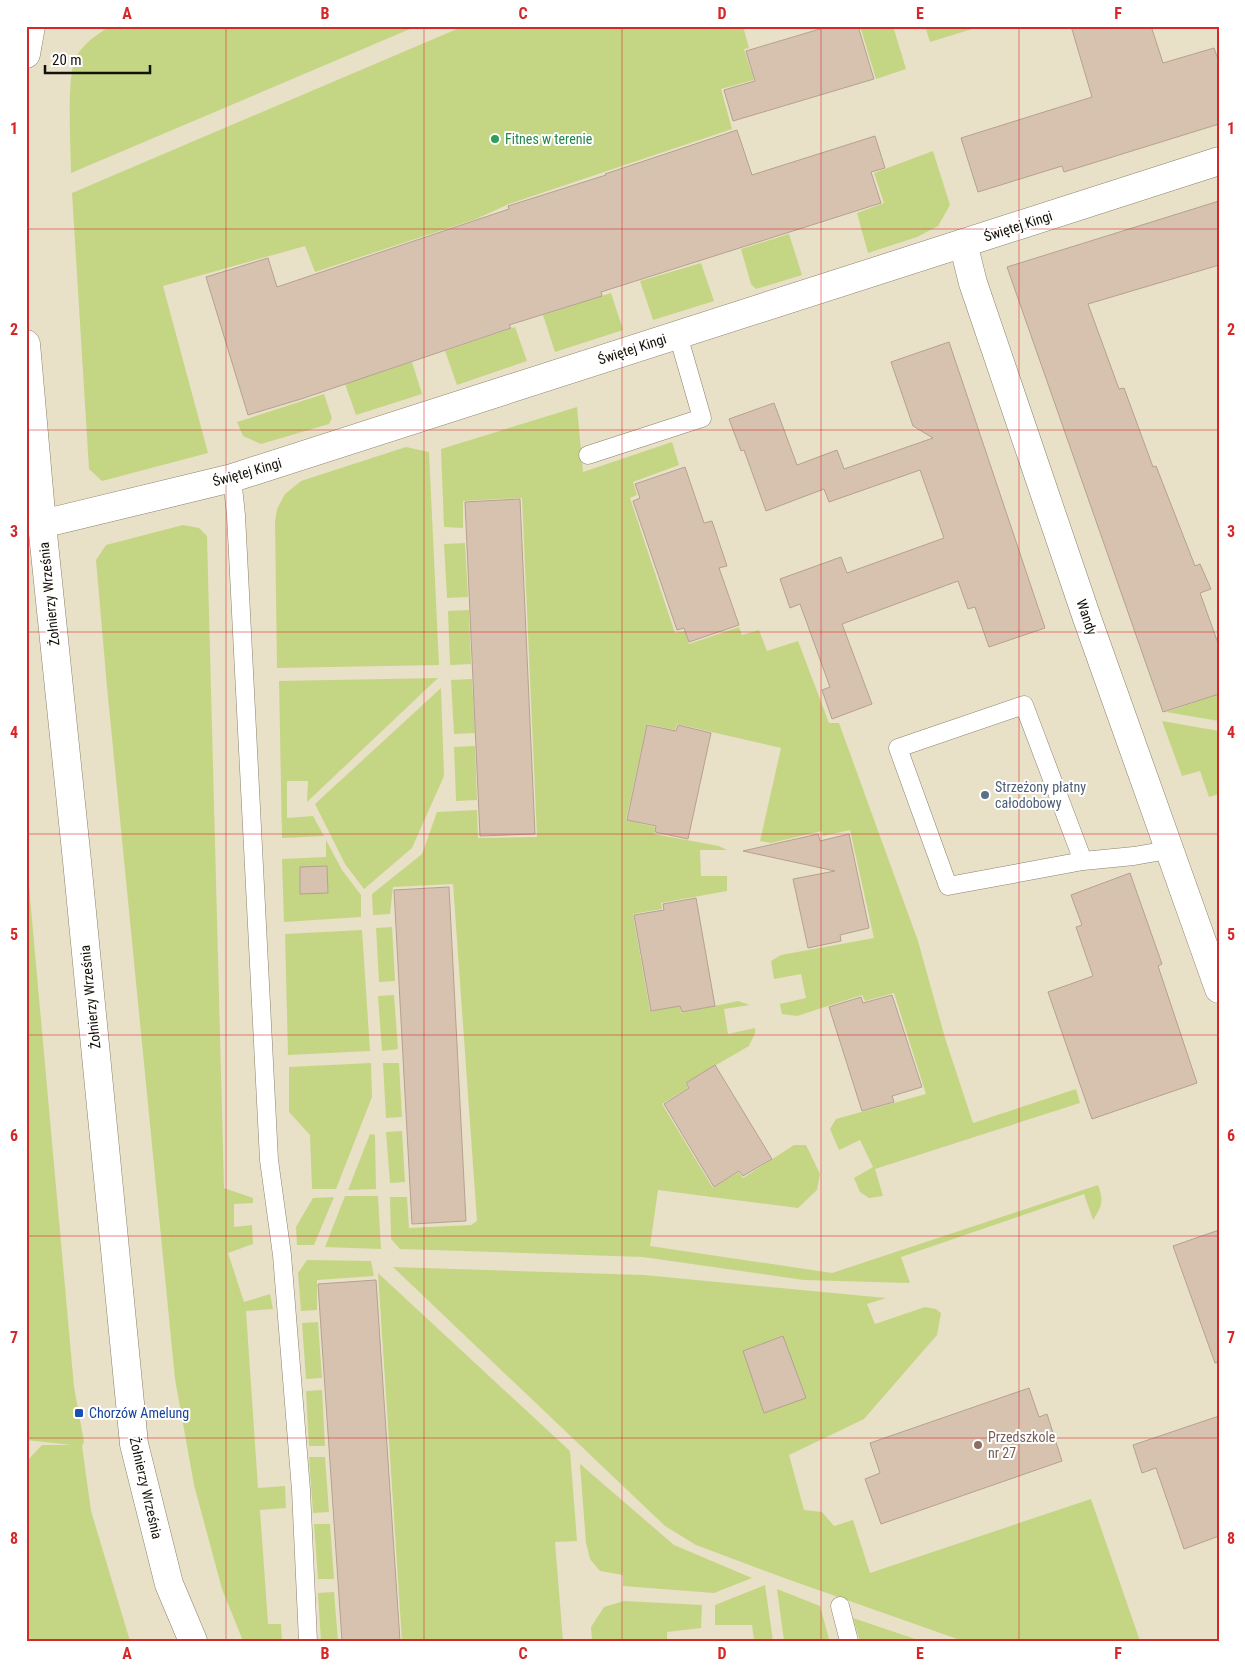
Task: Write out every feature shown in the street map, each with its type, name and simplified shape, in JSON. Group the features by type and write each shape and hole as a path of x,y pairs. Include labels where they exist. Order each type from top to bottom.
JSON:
{"street":[{"path":"26,54 31,26"},
{"name":"Świętej Kingi","path":"42,524 232,478 1219,161"},
{"name":"Wandy","path":"963,243 976,293 1168,850 1219,989"},
{"name":"Żołnierzy Września","path":"26,344 42,524 134,1444 168,1584 193,1641"}],"lane":[{"path":"588,455 702,418 678,335"},
{"path":"232,478 236,515 269,1160 282,1255 301,1490 308,1641"},
{"path":"1083,862 1024,704 898,748 948,886 1083,862 1168,850"},
{"path":"840,1606 849,1641"}],"green space":[{"path":"111,26 417,26 71,173 70,95 73,66 76,57 83,47"},
{"path":"464,26 743,26 749,48 744,49 754,80 721,89 732,129 509,204 476,219 315,272 305,246 163,286 208,453 102,481 89,469 72,193"},
{"path":"860,26 893,26 906,69 876,79"},
{"path":"925,26 982,26 930,42"},
{"path":"933,151 950,205 938,226 917,237 868,253 857,213 884,203 874,173"},
{"path":"789,234 802,275 756,289 751,284 741,249"},
{"path":"701,263 714,301 653,320 640,281"},
{"path":"611,293 623,330 555,352 543,315"},
{"path":"515,327 527,361 457,385 445,351"},
{"path":"412,362 422,394 356,415 345,384"},
{"path":"324,394 332,418 329,424 261,444 243,436 237,422"},
{"path":"577,407 583,472 672,442 679,465 633,482 637,495 630,498 675,633 685,631 689,644 739,627 742,635 759,630 767,651 798,641 829,723 839,723 918,941 945,1038 973,1123 1076,1089 1080,1103 875,1169 883,1196 869,1198 860,1192 854,1178 873,1167 860,1140 839,1150 830,1129 836,1119 926,1094 894,993 865,1001 862,995 797,1016 782,1014 780,1004 806,998 801,974 774,979 771,961 781,955 874,938 850,830 823,836 822,831 771,843 760,841 781,748 677,724 675,730 647,724 626,820 655,827 654,834 719,846 727,850 700,850 701,876 727,876 727,891 661,903 662,909 633,914 650,1011 680,1006 681,1013 738,1001 750,1005 724,1009 728,1034 755,1028 755,1033 749,1046 685,1083 688,1088 662,1104 713,1188 739,1172 743,1178 794,1145 806,1145 820,1174 817,1190 798,1208 658,1190 650,1246 832,1273 1098,1185 1101,1203 1093,1220 1084,1194 901,1257 910,1283 804,1280 643,1257 400,1249 391,1239 390,1197 407,1197 409,1228 471,1225 477,1221 453,884 393,887 390,914 373,915 372,894 422,854 437,812 477,810 478,838 537,837 522,498 463,501 463,528 444,527 441,449"},
{"path":"406,447 429,452 439,665 277,668 275,521 277,509 285,494 301,481"},
{"path":"183,525 199,528 207,536 224,1188 253,1198 253,1203 234,1204 234,1227 252,1225 253,1244 228,1253 244,1302 270,1294 273,1309 246,1311 258,1488 285,1486 286,1508 260,1510 268,1624 281,1624 282,1641 243,1641 222,1589 194,1485 175,1379 107,687 96,560 106,545"},
{"path":"465,543 468,597 447,598 444,544"},
{"path":"469,610 471,664 450,665 448,611"},
{"path":"438,678 307,802 308,781 287,781 287,818 313,816 324,836 282,838 279,681"},
{"path":"472,679 475,733 454,734 451,680"},
{"path":"441,688 444,776 412,848 364,889 345,864 315,804"},
{"path":"1219,694 1219,721 1166,712"},
{"path":"1162,721 1219,731 1219,794 1209,797 1200,771 1182,776"},
{"path":"475,746 477,800 456,801 454,747"},
{"path":"326,840 342,870 361,895 361,917 284,922 282,859 326,857"},
{"path":"26,853 74,1387 84,1442 82,1446 91,1511 130,1641 26,1641 26,1462 42,1445 72,1445 26,1440"},
{"path":"392,927 395,981 379,982 376,928"},
{"path":"362,930 370,1051 288,1055 285,934"},
{"path":"394,995 398,1049 382,1051 378,996"},
{"path":"371,1063 372,1097 336,1189 312,1189 310,1135 289,1112 289,1067"},
{"path":"383,1063 399,1063 402,1117 386,1118"},
{"path":"402,1131 405,1182 390,1183 386,1132"},
{"path":"370,1134 375,1135 376,1189 348,1190"},
{"path":"345,1196 378,1196 381,1249 325,1247"},
{"path":"334,1197 314,1245 297,1245 296,1227 313,1198"},
{"path":"307,1260 371,1261 374,1276 317,1280 317,1310 301,1311 298,1273"},
{"path":"393,1267 644,1275 886,1298 867,1304 875,1324 925,1307 936,1309 941,1313 937,1335 864,1419 789,1455 804,1510 822,1512 834,1526 853,1520 870,1573 1091,1499 1140,1641 963,1641 696,1545 665,1526"},
{"path":"378,1273 570,1451 577,1541 555,1542 563,1641 402,1641"},
{"path":"318,1322 322,1378 306,1379 302,1323"},
{"path":"322,1390 325,1446 309,1446 306,1391"},
{"path":"309,1457 325,1457 329,1512 313,1513"},
{"path":"580,1464 674,1545 752,1578 714,1593 623,1586 623,1575 600,1571 590,1559 586,1543"},
{"path":"314,1524 330,1524 334,1579 318,1579"},
{"path":"765,1585 773,1641 754,1641 752,1625 715,1625 715,1605"},
{"path":"777,1589 820,1606 829,1639 823,1641 784,1641"},
{"path":"334,1592 338,1641 321,1641 318,1593"},
{"path":"624,1601 702,1605 701,1628 667,1632 667,1641 592,1641 591,1627 604,1607"},
{"path":"853,1618 921,1641 860,1641"}],"building":[{"path":"830,26 858,26 874,79 733,121 724,90 755,81 746,51"},
{"path":"1071,26 1151,26 1163,63 1214,48 1219,62 1219,124 1064,172 1062,166 978,192 961,138 1092,97"},
{"path":"737,130 752,175 875,136 885,168 871,172 881,203 601,292 602,296 509,325 511,328 248,415 206,277 268,258 277,287 509,209 508,206"},
{"path":"1219,201 1219,265 1088,304 1119,389 1124,388 1153,467 1156,466 1195,566 1200,564 1211,589 1200,593 1219,646 1219,694 1163,712 1007,267"},
{"path":"949,342 1045,628 989,647 975,607 968,609 958,581 842,624 872,704 832,719 822,690 830,687 800,604 790,608 780,579 841,557 847,573 944,538 920,470 829,502 824,489 766,511 744,450 741,451 729,419 774,403 797,465 837,450 844,469 933,438 913,426 891,362"},
{"path":"685,467 704,523 712,521 727,566 719,568 739,625 689,642 684,628 677,630 633,501 640,498 635,484"},
{"path":"520,499 535,834 480,836 465,502"},
{"path":"647,725 676,731 678,725 711,733 688,839 655,832 656,826 627,820"},
{"path":"818,834 820,841 849,834 869,928 840,935 841,941 808,948 793,879 835,871 743,851"},
{"path":"327,866 328,893 300,894 300,867"},
{"path":"1130,873 1162,964 1158,966 1197,1083 1092,1119 1048,992 1093,976 1076,927 1082,925 1071,895"},
{"path":"449,887 466,1221 412,1224 394,890"},
{"path":"696,898 715,1006 682,1012 680,1006 651,1011 634,915 664,910 663,904"},
{"path":"892,995 922,1087 892,1096 894,1102 862,1111 829,1007 861,997 863,1003"},
{"path":"715,1065 772,1159 743,1176 739,1171 714,1187 664,1104 689,1088 686,1083"},
{"path":"1219,1230 1219,1362 1215,1363 1173,1246"},
{"path":"376,1280 400,1641 342,1641 318,1284"},
{"path":"783,1336 806,1398 764,1413 743,1351"},
{"name":"Przedszkole nr 27","path":"1029,1388 1039,1417 1047,1414 1062,1461 881,1524 865,1479 880,1473 870,1443"},
{"path":"1219,1416 1219,1536 1184,1549 1156,1468 1142,1473 1133,1445"}],"place":[{"name":"Fitnes w terenie","path":"495,139"},
{"name":"Strzeżony płatny całodobowy","path":"985,795"},
{"name":"Chorzów Amelung","path":"79,1413"},
{"name":"Przedszkole nr 27","path":"978,1445"}]}
